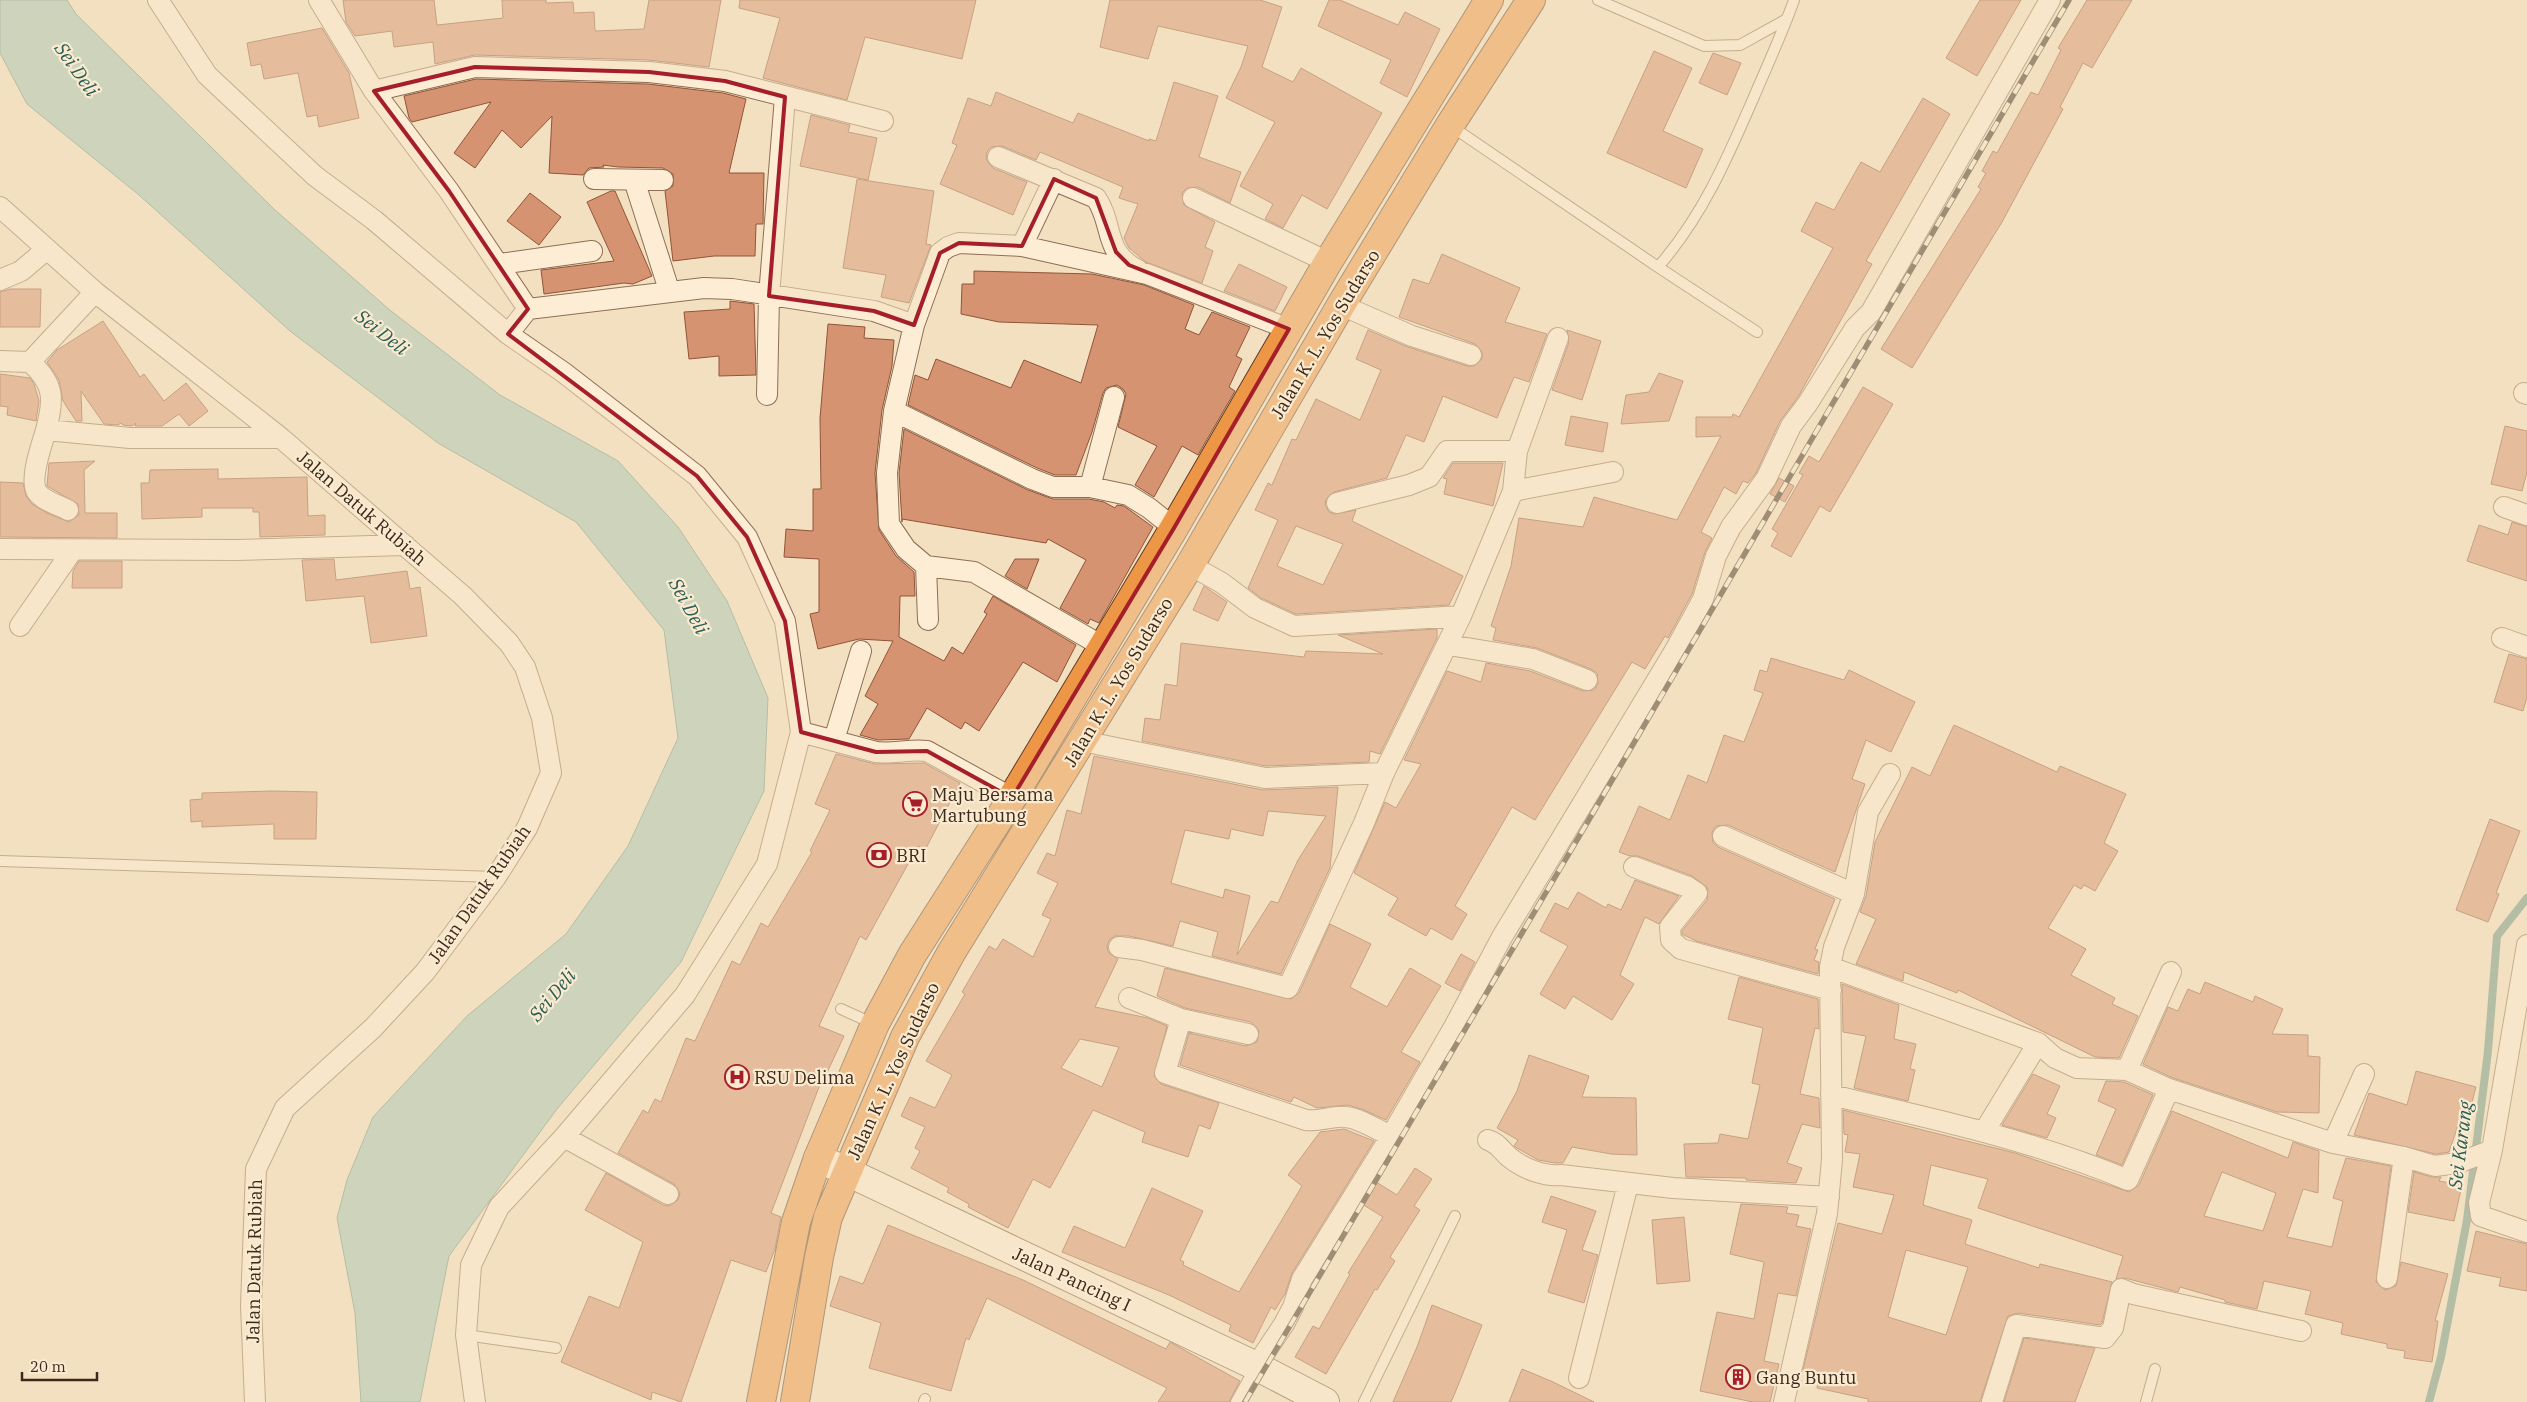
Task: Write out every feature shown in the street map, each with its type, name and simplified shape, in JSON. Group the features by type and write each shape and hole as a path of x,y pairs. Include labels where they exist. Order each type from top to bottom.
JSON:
{"highway":[{"name":"Jalan K. L. Yos Sudarso","path":"761,1402 796,1222 818,1158 875,1024 912,955 1005,808 1174,528 1328,262 1489,0"},
{"name":"Jalan K. L. Yos Sudarso","path":"795,1402 819,1258 828,1217 905,1037 951,954 1190,565 1341,305 1450,125 1532,0"},
{"path":"1005,808 1026,834"}],"main road":[{"name":"Jalan Pancing I","path":"818,1158 1256,1366 1325,1402"}],"street":[{"path":"158,0 207,75 315,176 374,220 508,334 562,372 697,476 747,537 785,621 802,732 768,864 685,995 564,1137 499,1207 471,1265 466,1335 475,1402"},
{"path":"319,0 374,91 449,191 500,264 528,310"},
{"path":"1256,1366 1293,1307 1302,1279 1391,1136 1454,1027 1502,937 1703,600 1716,556 1731,527 1766,479 1791,426 1808,403 1855,328 1871,312 2050,0"},
{"path":"374,91 475,67 649,72 725,81 883,122"},
{"path":"767,394 769,296 785,97"},
{"path":"998,157 1096,198 1103,211 1116,252 1129,265 1147,274 1289,329"},
{"path":"594,178 663,180"},
{"path":"1022,246 1054,179"},
{"path":"634,180 669,290"},
{"path":"1193,198 1328,262"},
{"name":"Jalan Datuk Rubiah","path":"0,207 95,292 281,438 463,596 509,643 525,666 542,718 551,773 528,828 496,877 418,979 373,1028 285,1108 256,1169 250,1306 255,1402"},
{"path":"1102,646 974,572 926,566 906,549 889,524 887,473 894,410 914,325 940,253 948,246 959,243 1022,246 1147,274"},
{"path":"0,280 20,271 47,250"},
{"path":"500,264 592,251"},
{"path":"508,334 528,310 669,290 704,288 732,289 874,311 914,325"},
{"path":"30,362 95,292"},
{"path":"1341,305 1412,336 1471,355"},
{"path":"1119,947 1142,950 1288,988 1364,823 1384,773 1449,644 1513,491 1517,451 1558,338"},
{"path":"0,361 30,362 47,380 52,394 50,413 36,465 35,487 38,494 45,499 68,510"},
{"path":"1090,487 1114,397"},
{"path":"894,410 1032,479 1053,487 1090,487 1128,495 1149,508 1174,528"},
{"path":"46,430 130,438 281,438"},
{"path":"1337,503 1409,486 1429,477 1446,451 1517,451"},
{"path":"1513,491 1613,472"},
{"path":"2504,507 2527,515"},
{"path":"0,549 72,551 405,545"},
{"path":"20,626 72,551"},
{"path":"1190,565 1222,583 1255,608 1294,626 1461,616"},
{"path":"926,566 928,620"},
{"path":"2502,638 2527,647"},
{"path":"1449,644 1533,659 1587,680"},
{"path":"834,740 861,650"},
{"path":"802,732 888,754 916,749 927,751 1005,808"},
{"path":"1082,741 1265,778 1384,773"},
{"path":"1784,1402 1827,1214 1829,1197 1832,1159 1830,967 1834,947 1854,894 1868,812 1890,774"},
{"path":"1723,836 1854,894"},
{"path":"1634,867 1688,887 1697,893 1670,927 1671,940 1681,949 1831,990"},
{"path":"2527,945 2479,1203 2481,1216 2489,1221 2527,1232"},
{"path":"1830,967 2038,1044 2055,1058 2076,1068 2127,1070 2169,1089 2333,1143 2404,1157 2435,1166 2458,1163 2489,1151"},
{"path":"2127,1070 2171,972"},
{"path":"1129,998 1180,1019 1248,1034"},
{"path":"1180,1019 1165,1073 1306,1120 1316,1122 1346,1117 1358,1120 1391,1136"},
{"path":"1985,1130 2038,1044"},
{"path":"2333,1143 2364,1074"},
{"path":"1831,1095 1985,1130 2098,1167 2128,1180 2169,1089"},
{"path":"564,1137 668,1194"},
{"path":"1488,1140 1496,1143 1509,1157 1524,1166 1550,1176 1586,1177 1628,1184 1829,1197"},
{"path":"2387,1278 2404,1157"},
{"path":"1579,1378 1628,1184"},
{"path":"1992,1402 2016,1325 2105,1338 2113,1328 2121,1289 2134,1294 2301,1331"}],"lane":[{"path":"1598,0 1704,46 1740,45 1787,19"},
{"path":"1658,267 1694,220 1721,173 1794,0"},
{"path":"1450,125 1757,332"},
{"path":"0,861 496,877"},
{"path":"841,1009 875,1024"},
{"path":"1364,1402 1455,1216"},
{"path":"466,1335 556,1348"},
{"path":"1236,1402 1256,1366"},
{"path":"2146,1402 2155,1369"}],"highlighted area":[{"path":"475,67 649,72 725,81 785,97 769,296 874,311 914,325 940,253 959,243 1022,246 1054,179 1096,198 1116,252 1129,265 1289,329 1174,528 1012,798 927,751 876,752 801,732 785,621 747,537 697,476 508,334 528,309 449,191 374,91"}],"water":[{"name":"Sei Deli","path":"0,0 67,0 76,14 275,210 391,311 500,395 618,461 678,527 727,601 768,698 764,791 681,962 557,1109 449,1256 420,1402 361,1402 355,1313 337,1218 347,1180 373,1117 467,1016 566,934 628,846 678,738 664,630 576,522 438,443 290,331 139,195 27,104 0,53"}],"building":[{"path":"343,0 434,0 437,25 503,18 502,0 546,0 546,3 573,2 574,13 594,12 595,31 644,29 649,0 721,0 709,67 649,60 475,55 435,64 433,42 394,47 392,31 355,36 346,22"},
{"path":"740,0 976,0 962,59 865,37 847,100 763,78 780,18 739,8"},
{"path":"1110,0 1260,0 1282,7 1262,67 1293,82 1301,68 1382,113 1327,209 1302,195 1283,228 1265,219 1273,204 1240,186 1275,122 1226,98 1241,67 1248,46 1158,26 1148,59 1100,47"},
{"path":"1329,0 1340,0 1398,25 1405,12 1440,29 1407,97 1380,83 1391,60 1318,26"},
{"path":"1980,0 2021,0 1977,76 1946,58"},
{"path":"2087,0 2132,0 2092,68 2083,63 2060,107 2063,109 2002,222 1912,368 1881,349 1981,189 1978,187 1986,173 1982,171 1993,151 1997,153 2031,92 2038,95 2061,50 2058,48"},
{"path":"322,28 349,73 359,118 319,127 317,115 307,117 298,73 264,79 261,64 251,66 247,43"},
{"path":"1654,51 1692,68 1663,131 1703,149 1686,188 1607,153"},
{"path":"1713,53 1741,63 1727,95 1699,83"},
{"path":"476,79 648,84 723,93 746,99 729,173 764,173 763,224 756,224 755,256 714,256 673,261 665,191 673,186 673,174 663,168 603,165 604,167 589,168 583,175 549,173 552,116 521,148 502,130 475,168 454,153 491,102 412,122 409,118 404,96"},
{"path":"1174,82 1218,96 1199,157 1241,172 1230,203 1198,187 1187,188 1182,193 1184,205 1215,222 1205,247 1213,251 1202,283 1146,262 1129,248 1124,238 1138,204 1119,198 1123,187 1040,152 1036,160 1002,146 991,147 987,152 986,159 993,168 1027,182 1013,215 940,184 957,145 952,143 968,98 991,106 996,92 1073,123 1078,113 1149,141 1149,139 1156,141"},
{"path":"1923,98 1950,114 1866,261 1872,264 1798,397 1780,421 1756,473 1748,483 1743,481 1736,494 1724,487 1701,532 1712,538 1705,552 1692,594 1668,638 1665,636 1645,669 1632,662 1535,820 1512,807 1455,906 1467,914 1452,940 1431,928 1426,936 1388,915 1398,898 1354,873 1385,802 1396,808 1421,764 1404,760 1447,671 1481,682 1486,663 1530,671 1583,691 1594,690 1598,684 1597,673 1591,669 1537,648 1493,640 1496,628 1491,626 1511,566 1519,518 1583,527 1594,497 1677,520 1721,436 1696,437 1696,417 1732,417 1733,414 1739,417 1833,248 1801,231 1816,202 1834,210 1861,162 1880,172"},
{"path":"811,115 850,125 848,132 877,138 868,180 800,166"},
{"path":"857,179 934,191 926,244 931,245 909,303 881,297 886,275 843,268"},
{"path":"615,191 652,276 633,284 624,283 544,294 541,270 614,261 587,202"},
{"path":"530,193 561,217 539,245 507,221"},
{"path":"1442,254 1520,288 1505,322 1547,334 1529,382 1514,377 1497,418 1443,396 1424,442 1406,435 1387,478 1334,492 1326,499 1325,505 1329,512 1334,514 1356,510 1352,521 1463,576 1449,605 1296,614 1261,598 1248,588 1278,520 1255,510 1268,483 1272,485 1292,439 1296,440 1316,399 1360,420 1381,370 1356,359 1368,330 1408,347 1467,366 1474,366 1482,359 1482,352 1475,344 1399,317 1413,279 1429,284","holes":["1296,526 1343,544 1323,585 1277,566"]},
{"path":"1239,264 1287,287 1275,311 1224,291"},
{"path":"974,271 1092,274 1144,285 1194,305 1185,329 1199,335 1212,312 1250,327 1236,356 1242,359 1229,387 1235,391 1198,455 1182,446 1154,497 1135,485 1157,446 1118,427 1126,394 1117,385 1106,388 1103,393 1092,432 1076,475 1055,475 1037,468 908,405 915,375 928,380 936,359 1011,388 1024,360 1081,383 1098,325 999,322 961,314 962,284 974,284"},
{"path":"10,289 41,289 40,327 0,327 0,292"},
{"path":"730,301 754,304 756,375 719,376 719,356 689,359 684,312 730,309"},
{"path":"103,321 140,377 144,374 164,401 186,383 208,411 189,426 179,414 162,426 135,426 136,423 132,426 121,423 118,425 104,424 81,391 82,421 76,421 63,401 59,380 47,362 57,350"},
{"path":"828,324 865,327 864,338 894,340 892,366 882,410 875,473 879,530 896,556 914,572 915,596 900,596 899,637 944,661 952,647 963,654 987,614 984,612 993,596 1076,645 1057,682 1023,662 979,731 965,722 961,729 927,708 909,739 878,740 860,735 878,704 865,696 893,641 859,639 818,649 810,614 819,612 819,559 784,557 786,529 813,531 813,489 821,489 820,418"},
{"path":"1567,330 1601,341 1582,400 1552,390 1569,342"},
{"path":"1659,373 1683,381 1669,421 1621,424 1626,395 1649,392"},
{"path":"0,374 30,378 34,384 39,401 36,421 7,415 8,407 0,406"},
{"path":"1863,387 1893,404 1830,512 1820,506 1791,557 1771,546 1778,533 1772,529 1803,475 1799,473 1809,456 1819,462"},
{"path":"1571,416 1608,423 1603,452 1565,445"},
{"path":"2505,426 2527,431 2527,472 2522,491 2491,484"},
{"path":"904,429 1028,490 1053,499 1089,499 1104,502 1115,508 1117,505 1124,506 1153,527 1099,623 1090,619 1088,624 1060,608 1086,560 1048,539 1046,543 902,519 902,522 899,473"},
{"path":"95,461 84,470 85,513 117,513 117,538 0,537 0,482 23,483 26,496 32,504 47,513 69,522 79,515 78,504 47,486 49,463"},
{"path":"1453,463 1503,463 1493,506 1444,494 1447,479 1443,478"},
{"path":"218,469 218,479 307,477 308,516 325,515 325,535 260,537 259,512 253,512 253,508 202,508 202,517 142,519 141,483 149,483 150,470"},
{"path":"1779,478 1794,486 1785,502 1770,494"},
{"path":"2512,522 2527,527 2527,581 2467,561 2479,525 2508,535"},
{"path":"334,559 336,580 407,571 410,589 420,587 427,636 371,643 364,596 306,601 302,560"},
{"path":"1015,559 1039,559 1027,589 1005,576"},
{"path":"79,561 122,561 122,588 72,588 73,571"},
{"path":"1204,586 1227,602 1218,621 1193,610"},
{"path":"1437,629 1437,638 1380,754 1370,751 1369,762 1266,766 1142,741 1145,718 1160,720 1165,684 1177,686 1181,643 1304,657 1306,651 1383,654 1338,635"},
{"path":"2509,654 2527,659 2527,697 2523,711 2494,702"},
{"path":"1771,658 1844,680 1849,670 1915,702 1891,752 1866,740 1852,779 1865,784 1835,872 1728,825 1716,826 1712,832 1713,843 1718,847 1835,899 1815,949 1818,950 1814,960 1819,962 1818,974 1696,941 1682,934 1682,931 1707,900 1708,888 1692,876 1638,856 1630,856 1619,852 1639,806 1670,820 1688,775 1707,783 1724,735 1744,742 1763,693 1754,690 1760,670 1767,672"},
{"path":"1954,725 2057,772 2060,766 2126,794 2104,843 2118,851 2095,891 2084,885 2081,889 2074,885 2048,928 2086,949 2071,975 2115,998 2112,1004 2138,1016 2119,1058 2095,1057 1958,990 1957,993 1904,972 1903,981 1856,964 1876,919 1860,912 1866,896 1875,842 1912,767 1930,776"},
{"path":"836,754 875,764 924,763 960,783 925,850 918,846 866,940 860,936 819,1026 844,1036 826,1075 824,1074 771,1213 781,1217 775,1249 766,1272 731,1260 681,1402 652,1392 651,1400 561,1362 589,1296 619,1308 643,1242 585,1210 606,1173 663,1205 669,1206 678,1200 680,1193 674,1184 618,1153 643,1110 648,1113 655,1099 661,1102 686,1038 695,1041 732,961 740,965 761,923 768,927 812,852 810,851 830,810 815,804"},
{"path":"1094,756 1263,790 1338,787 1330,868 1281,974 1212,956 1218,932 1180,921 1173,946 1129,936 1115,936 1110,939 1107,945 1108,952 1118,959 1095,1007 1148,1018 1167,1026 1154,1076 1161,1084 1219,1103 1210,1129 1199,1125 1188,1157 1142,1142 1145,1132 1093,1110 1050,1188 1033,1179 1008,1228 968,1207 969,1204 947,1192 949,1188 911,1168 920,1151 915,1148 925,1127 901,1116 910,1097 935,1108 952,1075 926,1061 965,994 962,992 989,946 996,950 1003,939 1033,957 1051,919 1042,915 1058,883 1037,873 1047,853 1055,856 1067,810 1081,814","holes":["1268,811 1326,816 1298,860 1278,903 1271,901 1237,955 1250,896 1225,889 1223,898 1171,883 1185,830 1229,839 1231,829 1263,836","1080,1039 1119,1047 1102,1087 1061,1068"]},
{"path":"317,792 316,839 274,839 274,824 202,827 202,821 191,822 190,800 202,799 202,793"},
{"path":"2490,819 2520,831 2496,893 2499,894 2488,922 2456,910"},
{"path":"1635,880 1679,896 1659,924 1645,917 1620,975 1634,984 1612,1020 1573,996 1565,1009 1540,994 1568,946 1540,931 1555,903 1568,909 1578,892 1606,908 1608,904 1621,910"},
{"path":"1330,924 1371,944 1350,987 1387,1007 1410,968 1441,986 1401,1052 1420,1062 1386,1120 1348,1105 1317,1108 1294,1097 1291,1102 1180,1065 1189,1033 1246,1046 1257,1042 1259,1031 1251,1022 1185,1008 1157,996 1165,968 1291,999 1299,993"},
{"path":"1461,954 1475,962 1460,991 1445,983"},
{"path":"1739,977 1818,999 1819,1029 1815,1028 1800,1094 1819,1098 1820,1128 1802,1124 1787,1163 1802,1168 1796,1183 1746,1180 1746,1178 1686,1177 1684,1144 1718,1143 1720,1134 1748,1139 1760,1085 1752,1083 1763,1028 1728,1019"},
{"path":"2205,982 2253,1002 2255,996 2283,1009 2272,1034 2308,1035 2308,1056 2320,1057 2319,1113 2277,1112 2173,1078 2143,1064 2168,1007 2178,1011 2188,989 2200,994"},
{"path":"1842,984 1899,1005 1894,1039 1916,1044 1910,1069 1915,1070 1908,1101 1854,1088 1866,1036 1843,1032"},
{"path":"1529,1055 1589,1076 1582,1097 1636,1098 1637,1155 1611,1154 1572,1147 1563,1163 1555,1163 1538,1160 1514,1146 1518,1140 1497,1128 1517,1091"},
{"path":"2416,1071 2476,1087 2470,1110 2464,1108 2449,1152 2436,1154 2354,1135 2369,1093 2407,1105"},
{"path":"2033,1074 2060,1086 2047,1114 2056,1118 2047,1138 2002,1125"},
{"path":"2106,1081 2124,1082 2153,1095 2122,1165 2096,1155 2116,1109 2098,1101"},
{"path":"1843,1110 2015,1153 2129,1192 2139,1185 2172,1111 2288,1158 2293,1142 2319,1151 2318,1193 2303,1189 2287,1237 2332,1247 2343,1201 2333,1198 2346,1158 2391,1166 2376,1282 2385,1290 2396,1286 2401,1262 2448,1274 2435,1321 2438,1321 2432,1362 2404,1358 2405,1351 2387,1348 2387,1344 2341,1334 2343,1323 2305,1314 2311,1291 2264,1281 2257,1309 2225,1302 2225,1300 2180,1287 2178,1292 2125,1278 2116,1279 2123,1256 1978,1208 1988,1179 1931,1165 1923,1205 1972,1220 1965,1244 2039,1268 2040,1264 2112,1282 2102,1323 2100,1325 2018,1313 2008,1316 1980,1402 1868,1402 1868,1399 1817,1388 1820,1375 1803,1370 1838,1223 1882,1234 1894,1195 1853,1187 1860,1154 1845,1152 1848,1135 1844,1134","holes":["2222,1172 2276,1193 2263,1231 2204,1216","1906,1250 1968,1267 1946,1335 1888,1317"]},
{"path":"1344,1129 1374,1141 1292,1273 1285,1294 1275,1310 1271,1307 1253,1343 1229,1331 1231,1325 1169,1295 1062,1252 1074,1226 1125,1248 1152,1188 1203,1211 1180,1260 1184,1262 1183,1265 1239,1292 1302,1186 1288,1175 1320,1132"},
{"path":"1415,1168 1432,1179 1414,1206 1420,1210 1390,1257 1395,1261 1377,1290 1375,1289 1326,1374 1295,1357 1313,1326 1319,1329 1350,1274 1348,1273 1383,1217 1362,1204 1376,1182 1397,1195"},
{"path":"2414,1172 2432,1177 2441,1177 2439,1181 2462,1185 2454,1221 2408,1212"},
{"path":"1551,1196 1596,1211 1582,1250 1598,1255 1584,1303 1548,1292 1567,1230 1542,1222"},
{"path":"1741,1204 1788,1207 1786,1213 1799,1215 1796,1226 1811,1229 1796,1296 1778,1293 1764,1361 1779,1364 1770,1402 1753,1402 1700,1391 1717,1312 1754,1319 1764,1262 1730,1254"},
{"path":"1684,1217 1690,1281 1657,1284 1652,1220"},
{"path":"888,1225 1023,1280 1166,1349 1170,1342 1240,1381 1229,1402 1158,1402 1167,1388 987,1298 969,1340 966,1338 951,1391 869,1368 881,1323 830,1306 840,1276 863,1284"},
{"path":"2476,1231 2527,1244 2527,1291 2499,1286 2501,1278 2467,1271"},
{"path":"1432,1305 1482,1325 1455,1393 1451,1402 1393,1402 1417,1347"},
{"path":"2024,1338 2095,1348 2075,1402 2004,1402"},
{"path":"1522,1369 1551,1381 1594,1402 1509,1402"}],"waterway":[{"name":"Sei Karang","path":"2429,1402 2441,1357 2467,1220 2488,1051 2497,936 2527,898"}],"railway":[{"path":"1245,1402 2069,0"}],"place":[{"name":"Maju Bersama Martubung","path":"915,804"},
{"name":"BRI","path":"879,855"},
{"name":"RSU Delima","path":"737,1077"},
{"name":"Gang Buntu","path":"1738,1377"}]}
